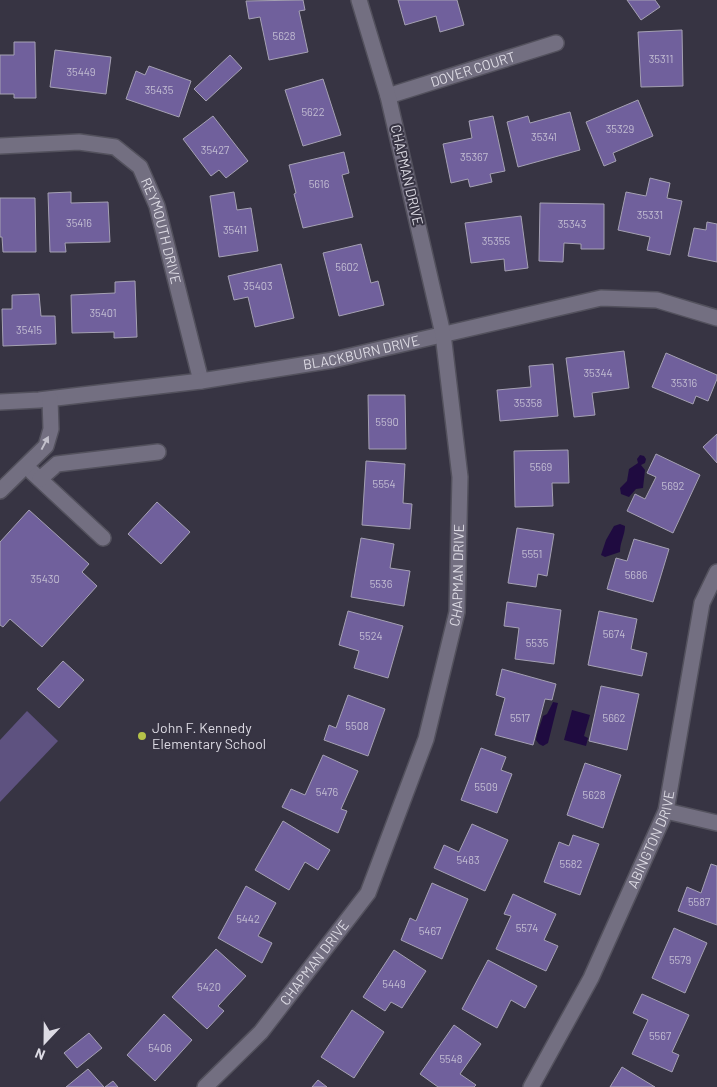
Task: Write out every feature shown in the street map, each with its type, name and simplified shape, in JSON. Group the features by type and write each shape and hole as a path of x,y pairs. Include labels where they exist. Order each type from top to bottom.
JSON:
{"street":[{"name":"CHAPMAN DRIVE","path":"205,1087 262,1032 368,893 426,739 457,612 460,477 444,334 388,96 359,0"},
{"name":"DOVER COURT","path":"388,96 556,43"},
{"name":"REYMOUTH DRIVE","path":"0,146 79,142 115,147 140,167 157,206 201,381"},
{"name":"BLACKBURN DRIVE","path":"0,402 50,399 201,381 333,360 601,298 657,300 717,318"},
{"path":"0,491 46,446 51,429 50,399"},
{"path":"40,479 57,464 158,452"},
{"path":"0,471 11,471 28,463"},
{"path":"28,463 40,479 103,538"},
{"name":"ABINGTON DRIVE","path":"530,1087 591,978 666,811 702,603 717,572"},
{"path":"666,811 717,823"}],"shaded area":[{"path":"640,455 646,459 645,463 641,465 645,470 643,488 636,489 629,497 621,494 620,488 627,481 629,469 638,463 637,459"},
{"path":"620,524 625,526 620,552 605,557 601,555 606,540 614,526"},
{"path":"553,702 558,703 548,743 543,746 536,740 543,716 547,714"},
{"path":"572,710 590,715 584,736 588,738 586,746 564,740"},
{"path":"27,711 58,741 0,802 0,740"}],"building":[{"path":"303,0 305,10 299,11 308,52 269,60 260,17 249,19 246,1"},
{"path":"398,0 457,0 464,25 440,32 436,16 405,25"},
{"path":"627,0 655,0 660,7 641,20"},
{"path":"682,30 683,86 641,87 638,32"},
{"path":"14,42 35,42 36,98 14,98 14,94 0,94 0,55 14,55"},
{"path":"55,50 111,57 106,94 50,87"},
{"path":"230,55 242,68 206,101 194,89"},
{"path":"149,66 191,81 179,117 126,99 136,71 145,75"},
{"path":"323,79 341,135 303,146 285,90"},
{"path":"638,100 653,136 613,153 616,161 604,166 586,122"},
{"path":"570,112 580,150 518,167 507,122 528,116 530,123"},
{"path":"213,116 248,161 226,178 219,170 211,176 183,139"},
{"path":"493,116 505,171 490,174 492,182 470,187 468,179 451,183 443,144 472,138 469,121"},
{"path":"344,152 349,173 342,175 353,217 303,228 289,165"},
{"path":"650,178 670,183 667,198 682,201 670,255 647,250 650,237 618,230 626,192 646,196"},
{"path":"71,192 71,203 108,202 110,242 65,243 66,252 50,252 48,193"},
{"path":"234,192 237,210 251,208 258,251 219,257 210,196"},
{"path":"0,198 35,198 36,252 3,252 2,237 0,237"},
{"path":"540,203 604,204 604,249 581,249 581,244 564,243 563,262 539,261"},
{"path":"521,216 528,268 505,271 504,259 471,263 465,223"},
{"path":"707,222 717,224 717,262 688,256 694,228 706,230"},
{"path":"361,244 371,283 378,281 384,305 339,316 323,253"},
{"path":"281,264 294,318 255,327 248,297 234,300 228,276"},
{"path":"135,281 137,337 114,338 114,332 72,333 71,295 115,293 115,282"},
{"path":"39,294 41,316 55,316 56,344 3,346 2,309 12,309 12,295"},
{"path":"624,351 629,388 592,393 595,415 574,417 566,358"},
{"path":"666,353 717,375 708,401 696,396 693,404 652,387"},
{"path":"553,364 558,416 500,421 497,390 531,387 529,366"},
{"path":"368,395 405,395 406,449 369,449"},
{"path":"717,434 717,463 703,447"},
{"path":"568,450 569,483 552,483 553,506 515,507 514,451"},
{"path":"656,454 700,475 673,533 627,511 635,494 645,499 656,477 647,473"},
{"path":"366,461 405,464 403,503 412,504 410,529 362,525"},
{"path":"157,502 190,532 161,564 128,534"},
{"path":"29,510 89,564 82,572 97,586 42,647 10,619 3,627 0,625 0,542"},
{"path":"517,528 554,534 547,576 538,574 536,587 508,583"},
{"path":"361,538 394,544 390,568 410,571 404,606 351,597"},
{"path":"634,539 669,549 653,602 607,589 616,558 627,561"},
{"path":"507,602 561,610 554,664 515,659 519,628 504,626"},
{"path":"348,611 403,626 388,678 354,668 359,651 339,645"},
{"path":"599,611 637,619 631,649 647,653 642,676 588,665"},
{"path":"63,661 84,680 59,708 37,689"},
{"path":"502,669 556,684 552,700 545,699 533,745 495,735 505,698 496,695"},
{"path":"601,686 639,694 627,750 589,741"},
{"path":"348,695 385,709 368,756 324,740 329,725 336,728"},
{"path":"481,748 506,757 501,770 512,774 497,813 461,800"},
{"path":"323,755 358,771 341,809 347,811 338,833 282,807 291,789 305,795"},
{"path":"585,763 621,775 603,828 567,815"},
{"path":"283,821 330,850 318,870 305,862 289,890 255,870"},
{"path":"472,824 508,840 485,891 434,868 444,845 459,852"},
{"path":"573,835 599,844 580,895 544,882 559,842 569,846"},
{"path":"711,864 717,866 717,925 678,911 687,887 701,893"},
{"path":"432,883 468,899 442,959 401,940 410,918 416,921"},
{"path":"246,886 276,903 258,936 272,943 262,963 218,938"},
{"path":"513,894 556,914 544,940 558,946 546,971 496,949 511,916 504,914"},
{"path":"674,928 707,943 685,993 652,978"},
{"path":"216,949 246,976 218,1006 224,1011 207,1029 172,997"},
{"path":"394,950 426,971 402,1008 391,1002 385,1011 363,997"},
{"path":"488,960 537,986 525,1008 511,1000 497,1028 462,1009"},
{"path":"642,994 689,1015 672,1052 679,1055 672,1072 632,1054 648,1020 633,1013"},
{"path":"352,1010 384,1032 354,1078 321,1057"},
{"path":"164,1014 192,1040 155,1081 127,1055"},
{"path":"454,1025 481,1044 460,1074 476,1085 474,1087 438,1087 420,1074"},
{"path":"89,1033 102,1048 77,1068 64,1053"},
{"path":"622,1067 655,1087 610,1087"},
{"path":"88,1069 104,1087 66,1087"},
{"path":"318,1080 327,1087 312,1087"},
{"path":"113,1081 118,1087 105,1087"}],"place":[{"name":"John F. Kennedy Elementary School","path":"142,736"}]}
